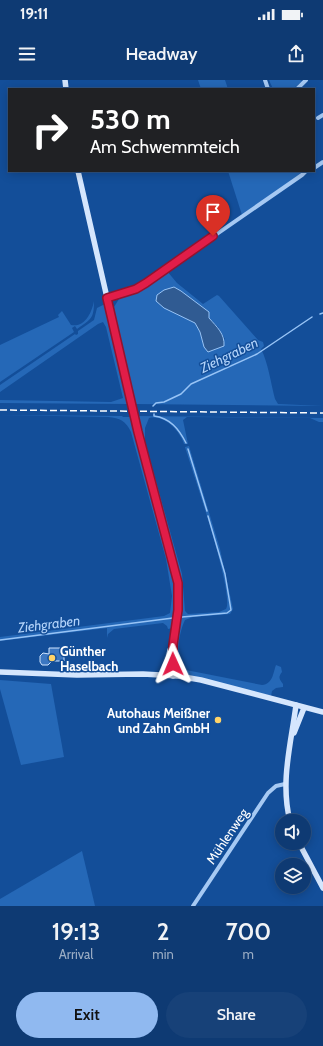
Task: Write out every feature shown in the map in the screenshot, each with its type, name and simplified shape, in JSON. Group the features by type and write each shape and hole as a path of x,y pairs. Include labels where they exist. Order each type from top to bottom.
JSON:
{"main road":[{"path":"78,172 141,445 175,571 179,592 173,645 173,676"},
{"path":"165,675 170,650 173,645"},
{"path":"0,672 70,675 165,675 201,680 323,712"},
{"path":"289,814 285,784 287,759 296,706"},
{"path":"292,735 304,708"},
{"path":"302,850 323,888"}],"street":[{"path":"299,88 306,80"},
{"path":"318,118 323,115"},
{"path":"107,298 136,289 146,283 305,172"},
{"name":"Mühlenweg","path":"193,906 268,793 276,786 285,784"}],"shaded area":[{"path":"198,80 225,80 228,88 201,88"},
{"path":"269,80 302,81 294,88 273,88"},
{"path":"228,172 300,172 301,174 242,215"},
{"path":"167,271 177,283 203,304 217,295 219,296 258,340 263,342 264,346 261,349 275,399 278,404 323,406 134,404 118,333 114,307 119,299 148,285","holes":["209,318 218,327 225,339 204,347 200,332 195,323"]},
{"path":"174,287 209,312 209,318 222,334 224,346 208,352 204,347 200,332 195,323 164,308 156,301 157,295 164,290"},
{"path":"94,301 93,312 89,320 77,329 75,326 72,328 74,332 0,382 0,345 59,317 58,315 62,311 71,325 80,324 84,322 90,314"},
{"path":"105,304 129,404 0,403 0,400 111,402 123,398 106,327 103,322 0,392 0,385 75,334 78,334 78,331 94,320 97,308"},
{"path":"0,415 132,417 176,587 176,606 172,628 168,629 163,623 114,629 108,634 107,638 107,628 0,641 0,637 164,616 170,613 172,596 166,559 131,432 127,425 119,419 108,417"},
{"path":"137,416 323,418 323,422 319,422 310,418 187,417 183,420 188,444 184,444 175,429 166,421 161,419 149,418 145,428 145,442 182,574 185,611 188,614 219,612 226,609 227,599 219,557 212,531 185,447 189,446 220,549 233,609 230,614 193,617 185,620 178,647 178,654 182,666 186,670 262,685 268,683 273,675 276,665 281,667 282,672 280,678 283,687 276,688 272,691 271,696 184,674 178,670 175,660 180,614 179,578"},
{"path":"0,680 51,684 64,757 21,765 0,689"},
{"path":"82,851 95,906 0,906 0,899"}],"building":[{"name":"Günther Haselbach","path":"49,648 64,648 64,661 52,661 48,665 42,665 40,662 40,656 43,653 49,654"}],"waterway":[{"name":"Ziehgraben","path":"153,406 156,403 164,402 181,394 191,384 257,354 312,317"},
{"name":"Ziehgraben","path":"154,414 154,416 165,419 173,425 186,443"},
{"name":"Ziehgraben","path":"188,449 207,511"},
{"name":"Ziehgraben","path":"182,617 227,613 231,610 225,574 208,516"},
{"name":"Ziehgraben","path":"0,640 173,618"}],"railway":[{"path":"0,410 323,413"}],"place":[{"name":"Günther Haselbach","path":"52,658"},
{"name":"Autohaus Meißner und Zahn GmbH","path":"218,720"}],"route":[{"path":"173,664 173,645 178,610 178,583 138,432 107,298 124,294 136,289 213,236"}]}
